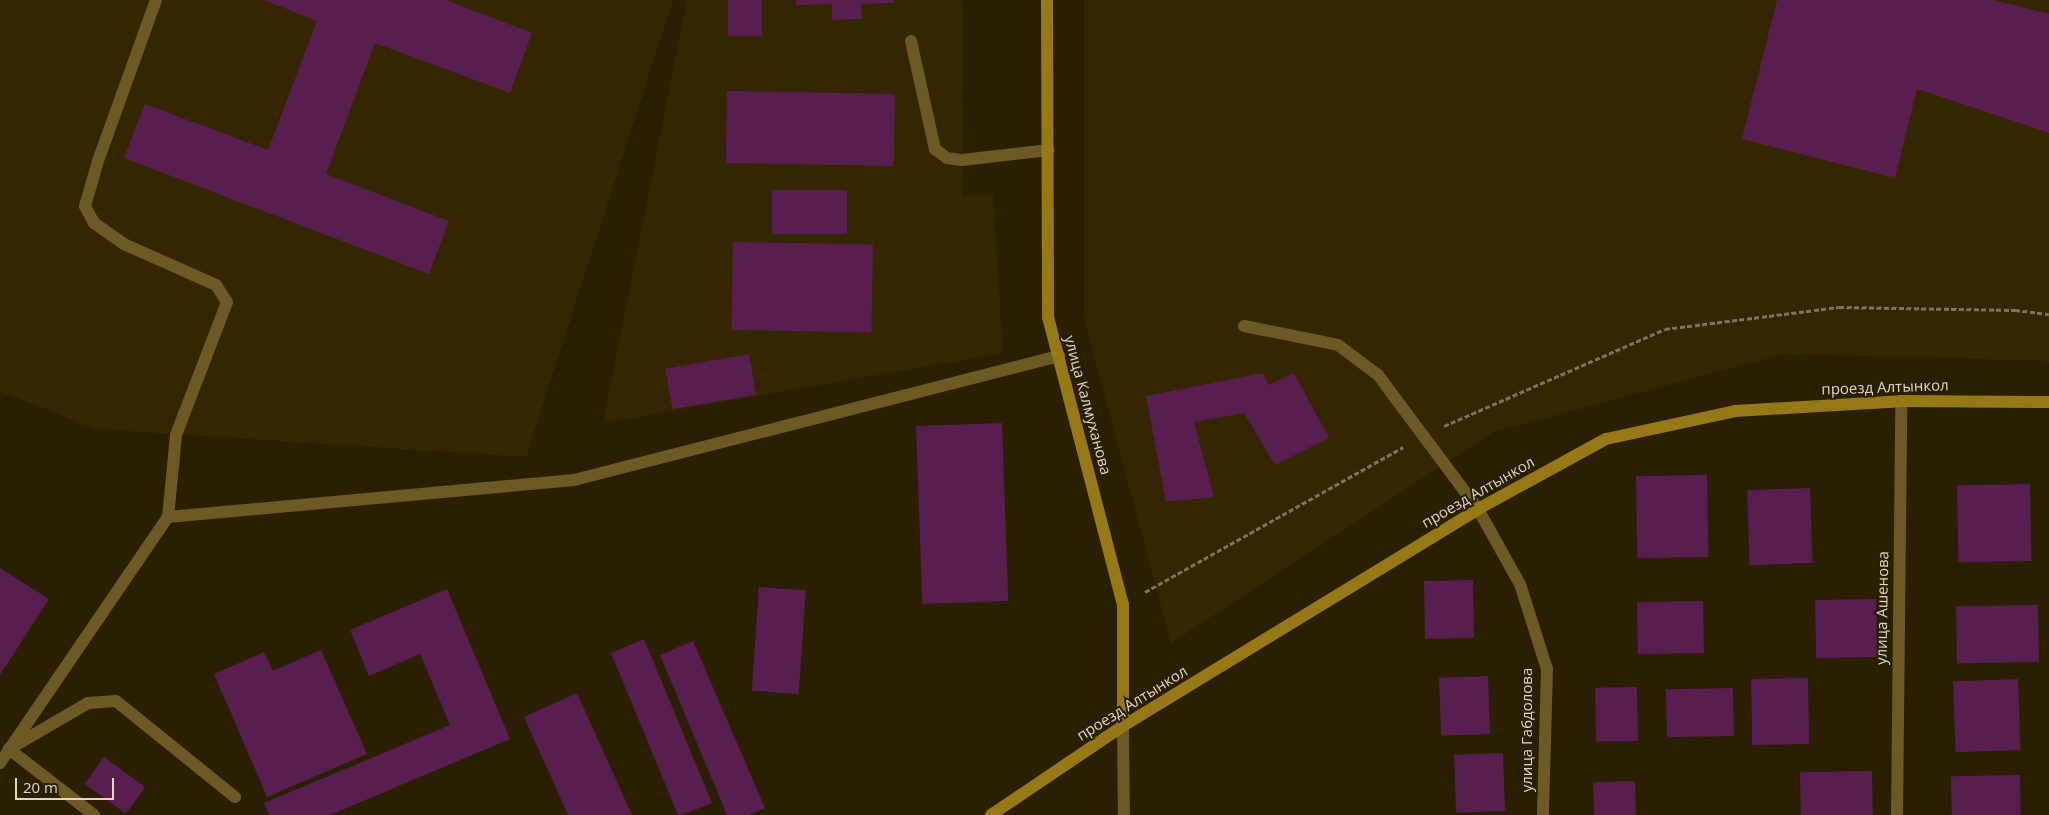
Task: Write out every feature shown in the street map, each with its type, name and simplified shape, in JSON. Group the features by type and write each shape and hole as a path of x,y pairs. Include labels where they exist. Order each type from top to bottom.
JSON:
{"main road":[{"name":"улица Калмуханова","path":"1048,0 1048,317 1123,604 1123,726"},
{"name":"проезд Алтынкол","path":"991,815 1123,726 1478,509 1606,439 1736,410 1901,400 2049,402"}],"street":[{"path":"0,763 168,516 176,435 227,302 216,285 124,244 94,224 85,206 98,161 156,0"},
{"path":"911,41 935,149 946,158 962,160 1048,150"},
{"name":"улица Габдолова","path":"1244,326 1338,346 1378,375 1478,509 1520,584 1547,669 1543,815"},
{"path":"168,516 574,480 1059,356"},
{"name":"улица Ашенова","path":"1897,815 1901,400"},
{"path":"9,749 88,703 116,701 235,797"},
{"name":"улица Калмуханова","path":"1123,726 1124,815"},
{"path":"9,749 94,815"}],"path":[{"path":"1123,604 1423,436 1665,329 1839,307 2015,310 2049,314"}],"shaded area":[{"path":"0,0 673,0 526,457 96,429 0,391"},
{"path":"687,0 963,0 962,196 993,194 1003,353 603,423"},
{"path":"1084,0 2049,0 2049,361 1784,354 1493,432 1171,643 1084,318"}],"building":[{"path":"264,0 446,0 532,33 510,93 375,43 326,174 449,221 429,274 124,158 145,104 268,150 317,21"},
{"path":"728,0 762,0 762,36 728,36"},
{"path":"796,0 894,0 894,3 861,4 862,19 832,20 832,4 796,5"},
{"path":"1777,0 1993,0 2049,14 2049,133 1917,89 1895,178 1742,139"},
{"path":"727,91 895,94 894,166 726,163"},
{"path":"772,190 847,190 847,234 772,234"},
{"path":"733,242 873,244 871,332 731,330"},
{"path":"749,354 756,394 672,409 665,369"},
{"path":"1263,373 1268,385 1294,373 1329,438 1275,465 1244,413 1194,422 1214,497 1166,502 1146,396"},
{"path":"1002,423 1008,601 922,604 916,426"},
{"path":"1707,475 1708,557 1637,558 1636,476"},
{"path":"2030,484 2031,561 1958,562 1957,485"},
{"path":"1810,488 1813,563 1750,565 1747,490"},
{"path":"0,568 49,599 0,675"},
{"path":"1473,580 1474,638 1425,639 1424,581"},
{"path":"759,587 806,590 799,694 752,691"},
{"path":"447,589 510,739 330,815 269,815 264,803 450,725 420,654 369,676 350,630"},
{"path":"1876,599 1877,657 1816,658 1815,600"},
{"path":"1703,601 1704,653 1638,654 1637,602"},
{"path":"2038,605 2039,662 1957,663 1956,606"},
{"path":"644,639 712,803 682,815 678,815 611,653"},
{"path":"693,641 765,808 748,815 727,815 660,655"},
{"path":"321,650 367,754 267,797 214,674 264,652 273,671"},
{"path":"1488,676 1490,734 1441,736 1439,678"},
{"path":"1808,678 1809,744 1752,745 1751,679"},
{"path":"2018,679 2020,750 1956,752 1953,681"},
{"path":"1637,687 1638,741 1596,742 1595,688"},
{"path":"1733,688 1734,736 1667,737 1666,689"},
{"path":"577,693 632,815 568,815 524,717"},
{"path":"1503,753 1505,811 1456,813 1454,755"},
{"path":"104,757 145,787 126,814 85,784"},
{"path":"1872,771 1873,815 1801,815 1800,772"},
{"path":"2020,775 2021,815 1952,815 1951,776"},
{"path":"1635,781 1636,815 1594,815 1593,782"}]}
